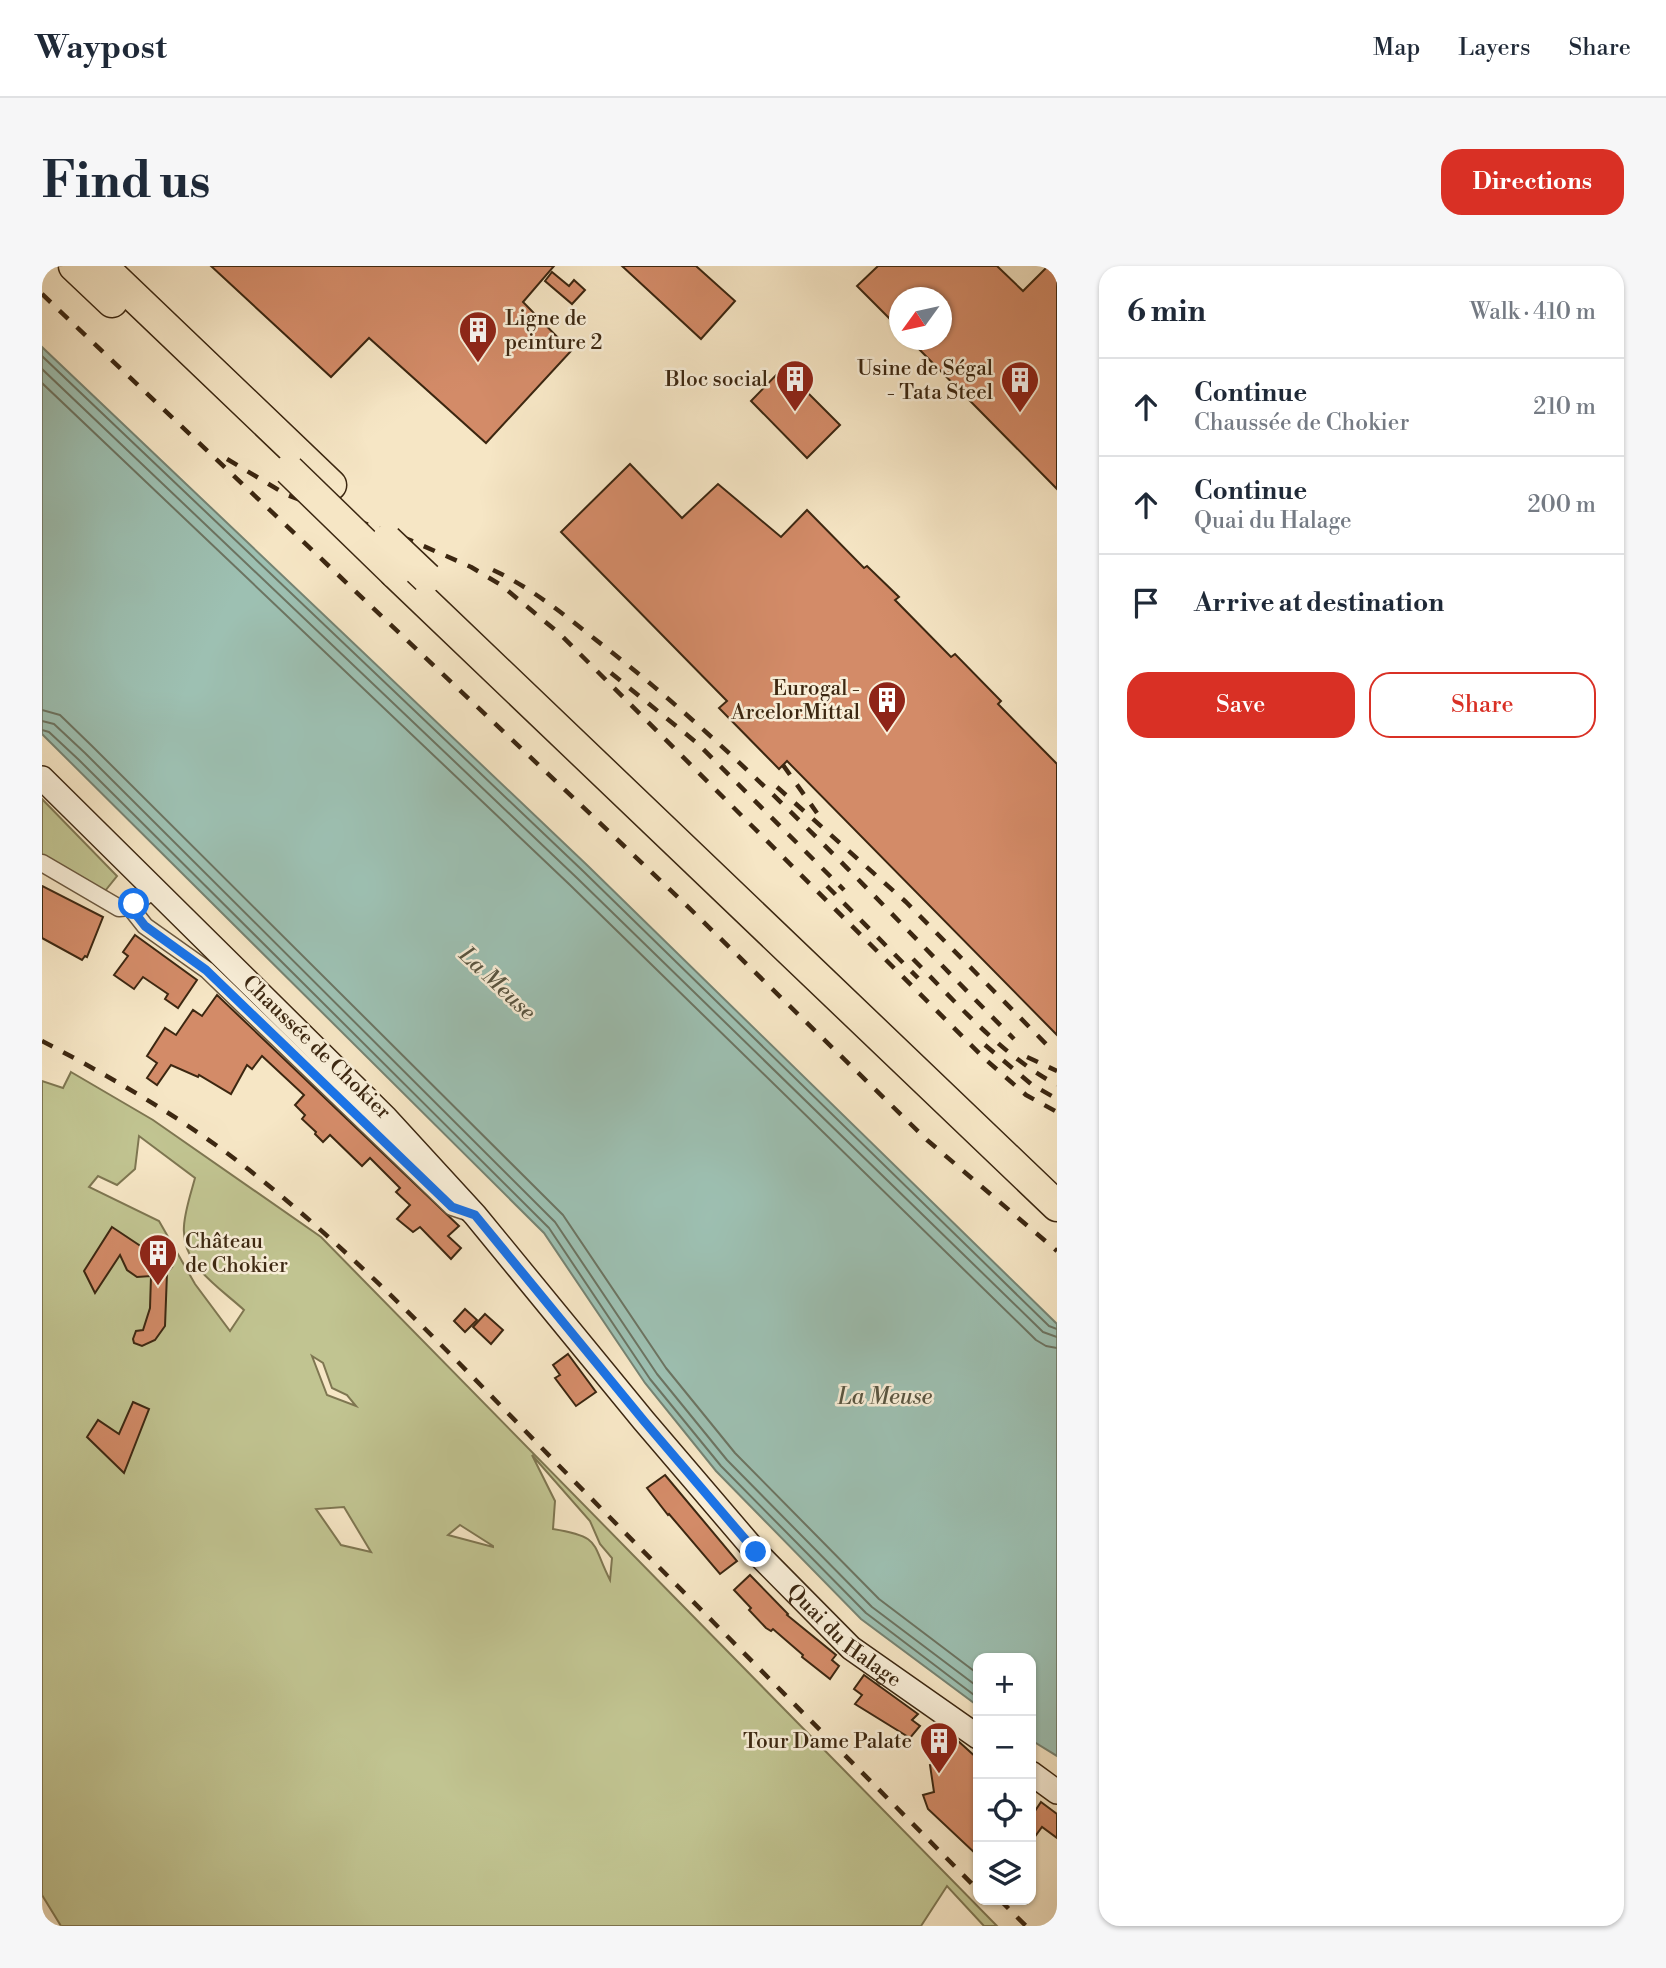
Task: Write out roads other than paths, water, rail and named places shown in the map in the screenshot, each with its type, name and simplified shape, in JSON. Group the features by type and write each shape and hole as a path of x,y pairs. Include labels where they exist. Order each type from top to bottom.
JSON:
{"highway":[{"path":"74,266 1057,1206"},
{"path":"102,266 1057,1181"}],"main road":[{"name":"Quai du Halage","path":"42,778 386,1118 475,1215 644,1421 756,1552 851,1648 973,1733"},
{"path":"1036,1777 1057,1792"}],"street":[{"name":"Chaussée de Chokier","path":"42,863 119,908 130,907 145,926 206,970 452,1207 475,1215"},
{"path":"130,907 154,890"}],"water":[{"name":"La Meuse","path":"42,347 588,866 1057,1324 1057,1756 1036,1743 1036,1653 973,1653 973,1702 861,1619 716,1471 645,1383 544,1233 42,734"}],"railway":[{"path":"42,294 681,900 927,1140 1057,1251"},
{"path":"227,459 287,495 410,540 471,567 501,585 560,634 985,1059 1026,1095 1057,1112"},
{"path":"493,570 541,598 570,620 719,744 820,840 1014,1039"},
{"path":"611,673 697,743 844,890"},
{"path":"783,765 817,813"},
{"path":"777,787 906,902 1051,1049"},
{"path":"827,886 918,978"},
{"path":"913,959 998,1043 1036,1073 1057,1085"},
{"path":"42,1041 122,1085 199,1133 248,1169 334,1242 456,1360 973,1885"},
{"path":"985,1045 1031,1084 1057,1099"},
{"path":"1027,1057 1057,1071"},
{"path":"1005,1905 1026,1926"}],"place":[{"name":"Ligne de peinture 2","path":"478,364"},
{"name":"Bloc social","path":"795,413"},
{"name":"Usine de Ségal - Tata Steel","path":"1020,414"},
{"name":"Eurogal - ArcelorMittal","path":"887,734"},
{"name":"Château de Chokier","path":"158,1287"},
{"name":"Tour Dame Palate","path":"939,1775"}]}
